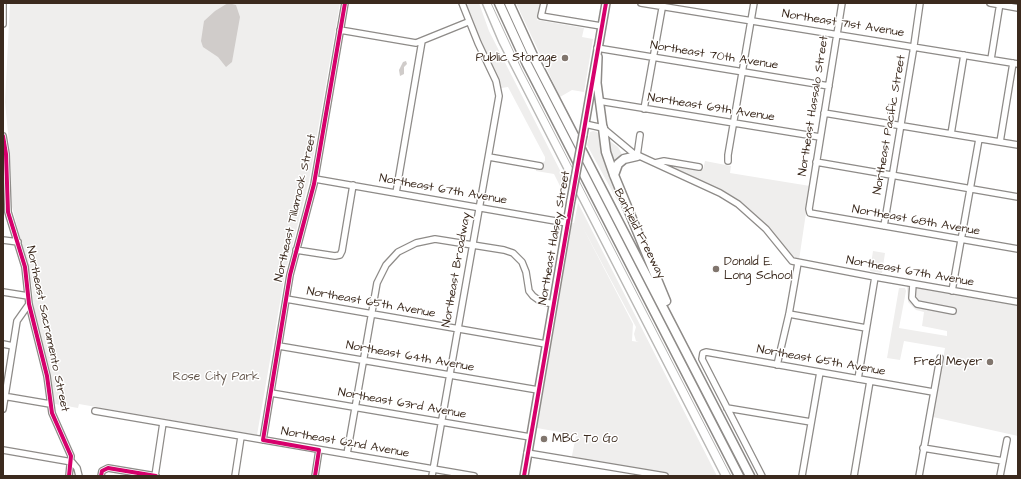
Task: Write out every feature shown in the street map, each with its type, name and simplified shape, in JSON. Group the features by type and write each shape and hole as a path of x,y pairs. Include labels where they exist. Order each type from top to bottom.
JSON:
{"highway":[{"name":"Banfield Freeway","path":"499,3 527,64 739,476"},
{"name":"Banfield Freeway","path":"509,3 535,60 750,476"},
{"path":"603,128 606,152 614,175 677,325 682,343"},
{"path":"614,175 618,164 624,159 637,156"}],"main road":[{"name":"Northeast Halsey Street","path":"524,476 606,3"},
{"path":"597,48 599,101 603,128"}],"street":[{"path":"3,3 3,24"},
{"name":"Northeast Tillamook Street","path":"263,440 286,299 296,250 315,179 345,3"},
{"name":"Northeast Broadway","path":"432,476 489,157 498,91 496,81 468,22 462,3"},
{"path":"544,3 541,16 601,26"},
{"name":"Northeast 71st Avenue","path":"641,3 663,5 751,21 1016,64"},
{"path":"728,161 741,72 754,3"},
{"name":"Northeast Hassalo Street","path":"810,213 809,209 816,162 842,3"},
{"name":"Northeast Pacific Street","path":"884,226 902,126 920,3"},
{"path":"990,3 1018,8"},
{"path":"991,60 1000,4"},
{"path":"644,109 663,5"},
{"path":"340,30 416,43 468,22"},
{"path":"396,193 422,41"},
{"name":"Northeast 70th Avenue","path":"597,48 829,86"},
{"path":"951,134 964,55"},
{"path":"1000,142 1016,64"},
{"name":"Northeast 69th Avenue","path":"599,101 820,137"},
{"path":"824,113 1018,145"},
{"path":"585,124 603,128 637,156 720,193 738,204 766,229 787,257 798,264 790,314 777,365"},
{"path":"637,156 640,135"},
{"name":"Northeast Sacramento Street","path":"3,136 6,154 5,187 8,212 25,267 29,304 47,376 53,417 70,450 72,462 69,476"},
{"path":"952,291 979,138"},
{"path":"489,157 540,166"},
{"path":"655,163 664,161 699,167"},
{"path":"816,162 1018,197"},
{"name":"Northeast 67th Avenue","path":"315,179 567,223"},
{"path":"296,250 336,256 340,255 353,185"},
{"name":"Northeast 68th Avenue","path":"810,213 1018,249"},
{"path":"347,454 377,283 381,272 392,258 401,250 416,243 434,239 504,250 517,256 525,268 529,290 533,296 540,301 553,304"},
{"path":"3,240 18,242"},
{"name":"Northeast 67th Avenue","path":"798,264 1018,302"},
{"path":"858,379 875,278"},
{"path":"913,284 912,298 917,304 953,311"},
{"path":"3,292 28,296"},
{"name":"Northeast 65th Avenue","path":"286,299 546,344"},
{"path":"3,409 17,322 29,304"},
{"path":"790,314 866,328"},
{"path":"3,344 13,346"},
{"name":"Northeast 64th Avenue","path":"279,346 538,390"},
{"name":"Northeast 65th Avenue","path":"727,408 702,359 702,354 706,352 932,392"},
{"path":"918,476 932,392 940,358"},
{"path":"802,476 820,372"},
{"path":"854,476 870,381"},
{"name":"Northeast 63rd Avenue","path":"271,393 530,437"},
{"path":"4,396 50,404"},
{"path":"727,408 811,422"},
{"path":"727,408 762,476"},
{"name":"Northeast 62nd Avenue","path":"95,411 474,476"},
{"path":"100,476 103,469 108,468 155,476 163,423"},
{"path":"235,476 242,437"},
{"path":"1000,476 1007,440"},
{"path":"923,448 1003,461"},
{"path":"3,450 72,462 79,476"},
{"path":"315,476 319,450"},
{"path":"527,453 665,476"},
{"path":"624,476 625,469"}],"shaded area":[{"path":"10,3 340,3 309,181 285,274 257,435 79,404 78,408 55,404 49,367 39,337 34,311 32,287 11,203 10,154 5,102"},
{"path":"228,3 236,5 240,17 232,62 226,67 218,57 203,47 201,41 204,21 215,11"},
{"path":"465,3 479,3 489,31 567,184 566,190 563,192 554,174 536,171 536,168 543,168 542,163 545,161 545,157 508,87 501,88 498,77 481,43"},
{"name":"Public Storage","path":"516,3 540,3 537,20 584,28 582,37 593,39 584,92 572,90 560,97"},
{"path":"406,61 407,64 404,67 404,74 400,76 399,70 403,62"},
{"path":"590,132 597,132 600,136 606,164 624,213 587,145"},
{"path":"607,139 618,147 623,156 613,167"},
{"path":"705,161 731,166 730,173 810,186 799,260 793,258 767,225 739,200 663,164 703,170"},
{"path":"578,203 717,476 664,476 571,461 576,435 537,428 572,223 574,223","holes":["581,224 636,327 634,334 636,341 639,342 632,341 633,324"]},
{"path":"873,251 885,253 882,273 870,271"},
{"path":"907,286 1018,304 1018,436 933,417 945,348 904,341 900,360 887,358 899,288 905,288 906,291 899,328 947,336 947,331 922,326 924,312 916,310 908,302"}],"tram line":[{"path":"491,3 522,70 731,476"}],"railway":[{"path":"482,3 499,43 721,476"}],"cycle path":[{"path":"315,476 319,450 263,440 290,275 314,184 345,3"},
{"path":"524,476 606,3"},
{"path":"3,136 6,154 8,212 25,267 29,304 47,376 52,413 71,456 69,476"},
{"path":"101,476 102,471 108,468 156,476"}],"place":[{"name":"Public Storage","path":"565,58"},
{"name":"Donald E. Long School","path":"716,269"},
{"name":"Fred Meyer","path":"990,362"},
{"name":"MBC To Go","path":"544,439"}],"park label":[{"name":"Rose City Park","path":"216,377"}]}
